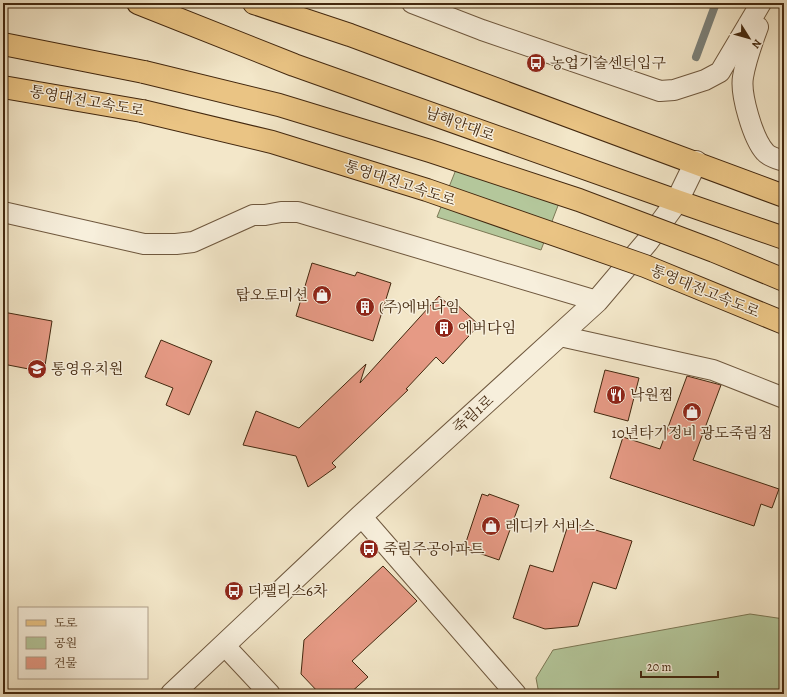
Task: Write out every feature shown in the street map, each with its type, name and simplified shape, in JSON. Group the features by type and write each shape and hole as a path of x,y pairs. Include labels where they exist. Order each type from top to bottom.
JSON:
{"main road":[{"name":"남해안대로","path":"138,3 294,65 784,238"},
{"path":"254,3 285,9 358,38 696,162 784,196"},
{"path":"3,44 144,72 279,105 430,151 579,200 714,251 784,280"},
{"name":"통영대전고속도로","path":"3,87 142,111 272,142 427,190 645,266 784,323"}],"street":[{"path":"412,3 482,30 660,91 674,90 705,80 720,72 761,3"},
{"path":"768,3 748,54 742,79 748,115 756,141 766,154 784,161"},
{"name":"죽림1로","path":"172,694 361,516 597,301 647,242 677,201 696,162"},
{"path":"3,212 144,244 176,244 193,242 253,215 298,212 597,301"},
{"path":"560,336 712,370 784,398"},
{"path":"361,516 516,694"},
{"path":"224,645 270,694"}],"green space":[{"path":"461,157 564,190 541,250 437,217"},
{"path":"750,614 784,619 784,694 539,694 536,678 553,650"}],"building":[{"path":"312,263 355,276 357,272 391,283 373,341 296,316"},
{"path":"439,296 449,305 453,301 479,325 443,364 436,357 406,389 408,390 332,463 336,467 308,487 296,456 243,445 256,411 299,428 366,364 360,383"},
{"path":"3,312 52,321 44,372 3,364"},
{"path":"161,340 212,361 189,415 166,405 173,388 145,377"},
{"name":"낙원찜","path":"605,370 639,378 628,421 594,412"},
{"path":"687,376 721,385 693,460 779,489 772,508 761,504 754,526 610,478 623,437 660,449"},
{"name":"레디카 서비스","path":"482,494 488,496 489,494 519,505 499,560 464,548"},
{"path":"569,522 632,541 616,589 593,582 578,626 545,629 513,618 530,565 553,572"},
{"path":"383,566 417,601 352,661 368,677 349,694 320,694 301,674 304,640"}],"waterway":[{"path":"696,57 716,3"}],"place":[{"name":"농업기술센터입구","path":"536,63"},
{"name":"탑오토미션","path":"322,295"},
{"name":"(주)에버다임","path":"365,307"},
{"name":"에버다임","path":"444,328"},
{"name":"통영유치원","path":"37,369"},
{"name":"낙원찜","path":"616,395"},
{"name":"10년타기정비 광도죽림점","path":"692,412"},
{"name":"레디카 서비스","path":"491,526"},
{"name":"죽림주공아파트","path":"369,549"},
{"name":"더팰리스6차","path":"234,591"}]}
